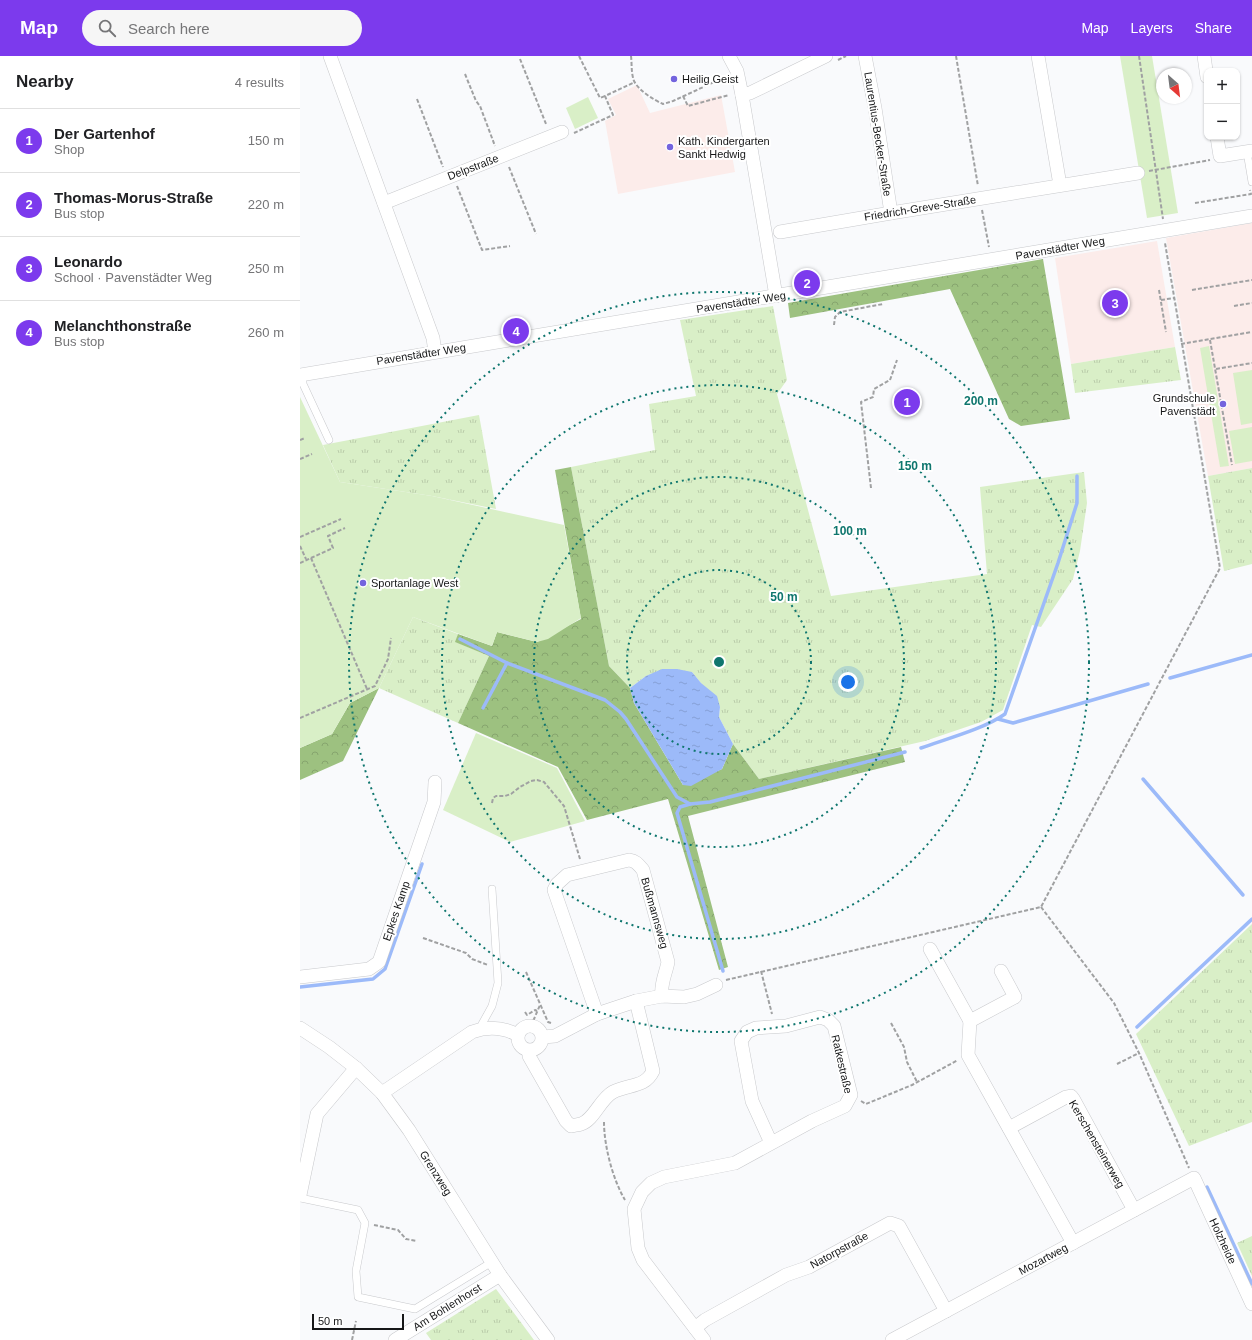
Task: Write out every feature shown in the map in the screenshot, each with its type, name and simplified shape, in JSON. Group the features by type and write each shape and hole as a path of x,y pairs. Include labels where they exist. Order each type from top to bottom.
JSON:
{"street":[{"path":"330,56 433,338 435,352"},
{"path":"729,56 737,71 742,93 776,296"},
{"path":"742,93 750,93 826,56"},
{"name":"Laurentius-Becker-Straße","path":"864,56 875,108 891,212"},
{"path":"1038,56 1060,185"},
{"path":"1204,56 1206,68"},
{"name":"Delpstraße","path":"384,202 556,135"},
{"path":"1217,140 1220,156 1249,152"},
{"name":"Friedrich-Greve-Straße","path":"780,232 891,212 1138,173"},
{"name":"Pavenstädter Weg","path":"301,375 1252,216"},
{"name":"Epkes Kamp","path":"300,977 369,969 379,962 434,802 436,782"},
{"name":"Bußmannsweg","path":"597,1014 554,890 561,879 567,875 629,860 635,861 643,870 668,962 661,988 662,996"},
{"path":"930,949 970,1021 968,1055 1073,1243"},
{"path":"970,1021 1015,997 1002,971"},
{"path":"543,1037 555,1036 597,1014 636,1001 662,996 684,997 697,994 716,985"},
{"path":"529,1051 529,1056 566,1121 572,1126 581,1124 588,1120 605,1098 612,1092 645,1082 650,1078 653,1071 636,1001"},
{"name":"Ratkestraße","path":"634,1209 642,1192 651,1183 664,1177 736,1163 812,1121 845,1106 851,1095 834,1026 828,1020 820,1017 776,1027 756,1028 747,1032 741,1042 752,1101 771,1143"},
{"path":"531,1026 539,1030 543,1037 541,1044 536,1049 529,1051 520,1046 518,1036 523,1028 531,1026"},
{"name":"Grenzweg","path":"300,1028 329,1047 356,1068 382,1093 409,1130 500,1275 548,1340"},
{"path":"382,1093 472,1032 482,1028 496,1028 508,1030 518,1036"},
{"path":"300,1196 304,1153 317,1114 356,1068"},
{"name":"Kerschensteinerweg","path":"1009,1128 1066,1097 1071,1096 1134,1210"},
{"name":"Mozartweg","path":"892,1340 1194,1178"},
{"name":"Holzheide","path":"1194,1178 1252,1304"},
{"path":"634,1209 638,1248 643,1260 704,1340"},
{"name":"Natorpstraße","path":"695,1328 705,1320 786,1275 809,1267 890,1223 899,1226 946,1311"},
{"name":"Am Bohlenhorst","path":"395,1340 500,1275"}],"lane":[{"path":"1249,152 1251,184"},
{"path":"301,375 303,384 329,440"},
{"path":"482,1028 482,1024 492,1006 498,983 492,889"},
{"path":"300,1196 358,1210 365,1223 356,1271 358,1297 415,1309 492,1262"}],"path":[{"path":"579,56 600,98 635,82"},
{"path":"631,56 635,82 656,101 664,104 737,71"},
{"path":"956,56 989,251"},
{"path":"1139,56 1163,221"},
{"path":"520,58 556,135 573,133 613,114 605,96"},
{"path":"465,74 536,234"},
{"path":"683,96 688,106 742,93"},
{"path":"417,99 482,250 510,246"},
{"path":"1155,170 1212,160 1220,156"},
{"path":"1195,203 1251,194 1251,184"},
{"path":"716,985 722,981 760,971 1042,907 1220,568 1164,237"},
{"path":"1192,290 1252,280"},
{"path":"1159,290 1166,332"},
{"path":"1161,302 1174,298"},
{"path":"1234,306 1252,303"},
{"path":"834,325 835,317 840,312 882,304"},
{"path":"1182,344 1252,332"},
{"path":"1210,340 1232,465"},
{"path":"871,488 861,402 873,397 874,389 890,380 897,360"},
{"path":"1216,370 1252,363"},
{"path":"300,440 305,438"},
{"path":"300,459 312,454"},
{"path":"300,536 341,519"},
{"path":"300,562 333,548 328,536 345,528"},
{"path":"300,546 306,560"},
{"path":"310,558 367,689"},
{"path":"300,718 375,686 388,659 392,638"},
{"path":"492,803 493,798 496,796 511,794 531,781 537,780 544,782 564,806 583,871"},
{"path":"1042,907 1114,1003 1139,1053 1194,1178"},
{"path":"423,938 466,953 472,959 491,966 497,965"},
{"path":"760,971 776,1027"},
{"path":"526,972 548,1022 552,1023"},
{"path":"531,1026 540,1005"},
{"path":"525,1012 527,1014 538,1010"},
{"path":"891,1023 904,1047 906,1062 917,1082"},
{"path":"1117,1064 1139,1053"},
{"path":"851,1095 866,1104 917,1082 968,1055"},
{"path":"604,1128 613,1177 618,1189 628,1205 634,1209"},
{"path":"365,1223 398,1230 406,1239 417,1241"},
{"path":"352,1340 356,1322"}],"shaded area":[{"name":"Kath. Kindergarten Sankt Hedwig","path":"637,85 650,113 721,95 735,172 618,194 605,121 616,115 608,99"},
{"name":"Grundschule Pavenstädt","path":"1252,223 1252,468 1208,476 1166,238"},
{"path":"1157,241 1175,347 1071,364 1055,258"}],"green space":[{"path":"1120,56 1152,56 1156,80 1156,104 1160,104 1178,213 1147,218"},
{"path":"588,97 598,118 575,129 566,108"},
{"path":"1043,259 1070,419 1021,426 1009,419 950,289 790,318 788,303"},
{"path":"773,306 787,380 777,394 831,596 987,574 980,487 1084,472 1087,503 1080,551 1073,579 1041,627 1032,625 1003,710 981,722 925,741 759,779 733,744 719,717 720,707 692,672 646,676 630,688 609,666 571,467 655,450 649,404 696,396 680,320"},
{"path":"1209,346 1229,466 1220,467 1200,348"},
{"path":"1175,347 1181,380 1075,393 1071,364"},
{"path":"1252,370 1252,423 1241,425 1233,373"},
{"name":"Sportanlage West","path":"300,397 340,482 432,496 564,525 581,618 548,639 537,642 497,632 492,646 413,617 379,688 350,703 332,734 300,748"},
{"path":"479,415 496,509 432,496 340,482 323,445"},
{"path":"1252,427 1252,461 1235,464 1229,431"},
{"path":"571,467 609,666 630,688 634,703 683,785 722,769 733,744 759,779 901,747 905,762 688,816 728,967 719,970 668,799 587,820 558,767 458,723 489,656 455,642 458,634 492,646 497,632 537,642 581,619 555,470"},
{"path":"1252,468 1252,564 1224,571 1208,476"},
{"path":"413,617 458,634 456,642 489,656 458,723 379,688"},
{"path":"379,688 343,761 300,780 300,748 332,734 350,703"},
{"path":"476,733 557,768 585,821 510,842 443,810"},
{"path":"1252,924 1252,1122 1189,1146 1136,1034"},
{"path":"1252,1236 1252,1276 1237,1243"},
{"path":"496,1289 534,1340 431,1340 426,1333"}],"water":[{"path":"662,669 677,669 692,672 701,683 717,696 720,707 719,717 733,744 722,769 691,786 683,785 634,703 630,688 646,676"}],"waterway":[{"path":"921,748 976,729 1005,714 1058,563 1077,503 1077,476"},
{"path":"460,639 507,663 605,700 626,719 677,797 690,804 710,802 905,752"},
{"path":"1170,678 1252,655"},
{"path":"483,708 507,663"},
{"path":"998,719 1013,723 1148,684"},
{"path":"1143,779 1243,895"},
{"path":"690,804 680,807 677,813 723,971"},
{"path":"300,987 373,979 385,969 422,864"},
{"path":"1137,1027 1252,919"},
{"path":"1207,1187 1252,1284"}],"place":[{"name":"Heilig Geist","path":"674,79"},
{"name":"Kath. Kindergarten Sankt Hedwig","path":"670,147"},
{"name":"Thomas-Morus-Straße","path":"807,283"},
{"name":"Leonardo","path":"1115,303"},
{"name":"Melanchthonstraße","path":"516,331"},
{"name":"Der Gartenhof","path":"907,402"},
{"name":"Grundschule Pavenstädt","path":"1223,404"},
{"name":"Sportanlage West","path":"363,583"}]}
